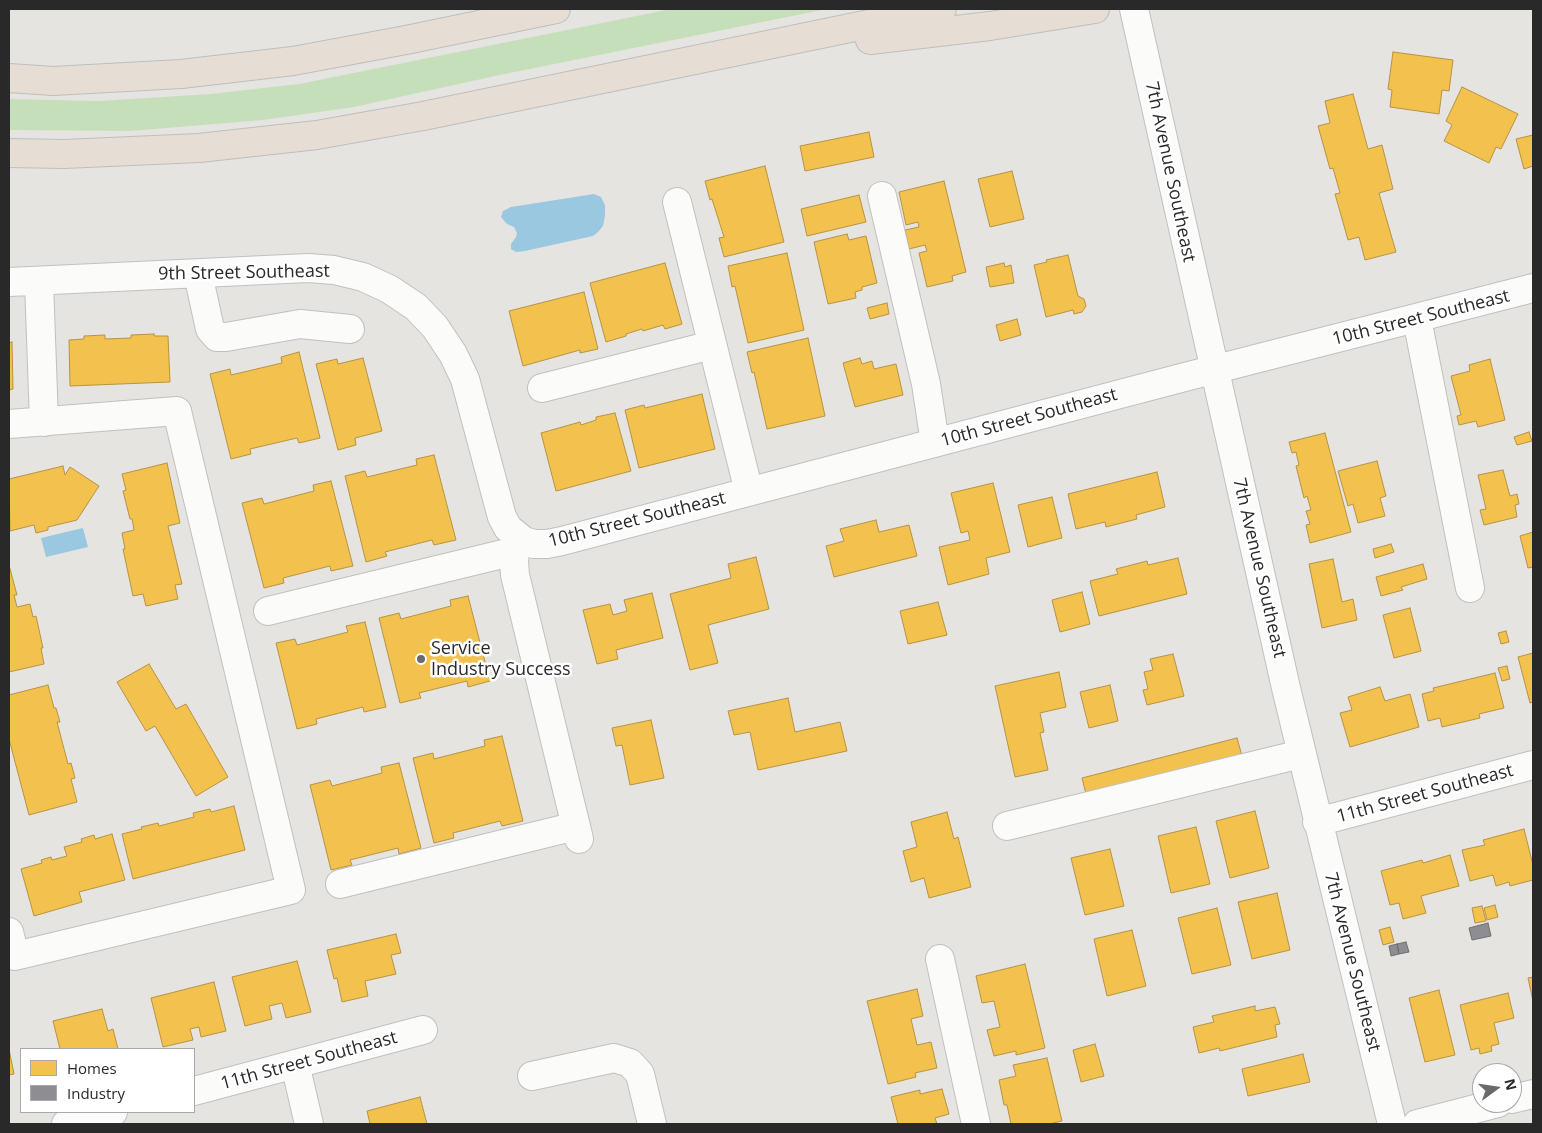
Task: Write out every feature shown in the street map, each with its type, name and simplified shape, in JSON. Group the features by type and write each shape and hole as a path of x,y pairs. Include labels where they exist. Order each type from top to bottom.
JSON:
{"highway":[{"path":"9,78 54,80 181,74 293,60 406,40 556,9"},
{"path":"9,153 64,154 199,148 317,135 423,116 942,9"},
{"path":"692,60 990,26 1096,9"}],"street":[{"name":"7th Avenue Southeast","path":"1134,9 1301,754 1392,1124"},
{"path":"882,196 926,384 935,443"},
{"path":"677,202 749,492"},
{"name":"9th Street Southeast","path":"9,282 308,268 334,270 363,277 389,289 416,307 435,327 453,354 465,379 502,517 520,546"},
{"path":"198,274 210,329 218,337 300,324 350,329"},
{"path":"39,281 44,422"},
{"name":"10th Street Southeast","path":"268,611 520,546 562,541 1533,288"},
{"path":"1417,319 1470,588"},
{"path":"542,388 712,345"},
{"path":"9,424 177,411 291,890 15,956 9,932"},
{"path":"340,884 577,832 515,574 514,561 520,546"},
{"path":"1007,826 1301,754"},
{"name":"11th Street Southeast","path":"1318,822 1533,766"},
{"path":"940,959 976,1124"},
{"name":"11th Street Southeast","path":"195,1091 423,1030"},
{"path":"532,1076 614,1058 630,1063 640,1074 652,1124"},
{"path":"294,1064 310,1124"},
{"path":"1417,1124 1472,1110"},
{"path":"66,1124 110,1113"}],"green space":[{"path":"671,9 827,9 495,76 354,107 263,120 130,131 9,130 9,99 99,101 211,94 299,84"}],"water":[{"path":"594,194 601,197 605,205 605,216 603,226 593,236 525,251 516,252 511,249 511,244 517,233 514,227 507,224 501,217 503,211 511,207"},
{"path":"83,528 88,547 46,557 41,538"}],"building: Homes":[{"path":"1393,52 1453,60 1449,91 1442,90 1439,114 1390,107 1392,90 1388,89"},
{"path":"1462,87 1518,114 1501,149 1496,147 1489,163 1444,141 1452,125 1446,121"},
{"path":"1353,94 1368,149 1382,145 1393,189 1379,193 1396,252 1365,260 1359,237 1348,240 1335,194 1340,193 1333,168 1330,169 1318,126 1330,123 1325,101"},
{"path":"869,132 874,157 805,171 800,146"},
{"path":"1533,135 1533,166 1524,169 1516,139"},
{"path":"765,166 784,242 724,257 719,238 724,237 705,181"},
{"path":"1012,171 1024,219 990,227 978,179"},
{"path":"944,181 966,272 952,276 953,281 927,287 919,253 927,251 925,245 909,249 905,230 919,227 918,222 906,225 899,192"},
{"path":"859,195 866,222 807,236 801,209"},
{"path":"847,234 849,240 866,236 877,283 862,287 862,290 855,292 856,298 828,304 814,242"},
{"path":"787,253 804,330 748,343 735,286 732,287 728,266"},
{"path":"1068,255 1078,296 1084,299 1086,306 1082,312 1074,314 1073,310 1046,317 1034,265"},
{"path":"665,263 682,324 665,329 663,325 643,331 642,329 606,342 590,283"},
{"path":"1004,263 1005,267 1011,265 1014,283 990,287 986,267"},
{"path":"584,292 598,349 580,353 580,350 523,366 509,311"},
{"path":"887,303 889,314 870,319 867,308"},
{"path":"1017,319 1021,335 1000,341 996,325"},
{"path":"154,334 154,336 168,336 170,382 70,386 69,340 84,339 84,336 105,335 105,339 131,338 131,335"},
{"path":"808,338 825,416 767,429 754,372 752,373 747,352"},
{"path":"12,342 13,389 9,390 9,343"},
{"path":"299,352 320,438 299,443 297,438 250,449 251,454 231,459 210,374 230,369 231,375 282,363 281,357"},
{"path":"363,358 382,431 355,438 356,445 338,450 316,364 337,359 338,364"},
{"path":"860,358 862,364 872,361 874,369 896,364 903,395 855,407 843,363"},
{"path":"1490,359 1505,420 1478,427 1476,421 1459,425 1457,416 1461,415 1451,376 1470,371 1469,365"},
{"path":"702,394 715,449 639,468 625,410 644,405 645,408"},
{"path":"615,413 631,471 556,491 541,433 580,422 581,425 596,420 596,417"},
{"path":"1529,432 1532,441 1517,445 1514,437"},
{"path":"1325,433 1351,532 1310,543 1306,525 1310,524 1306,511 1311,510 1307,496 1304,498 1296,466 1299,465 1296,452 1292,453 1289,442"},
{"path":"434,455 456,540 434,545 432,540 385,552 387,556 366,562 345,476 365,471 367,477 417,465 416,459"},
{"path":"1377,461 1386,496 1380,498 1385,516 1358,523 1353,504 1348,506 1338,471"},
{"path":"167,463 180,523 168,526 182,584 175,585 178,599 146,606 143,594 133,596 123,549 125,549 122,533 134,530 123,491 126,490 122,474"},
{"path":"63,466 65,475 70,467 99,486 77,520 48,527 48,530 36,533 34,525 10,531 9,479"},
{"path":"1503,470 1510,496 1517,494 1519,504 1515,505 1517,517 1484,525 1480,510 1486,509 1478,475"},
{"path":"1157,472 1165,507 1136,515 1137,519 1106,527 1105,522 1076,529 1068,494"},
{"path":"331,481 353,566 331,571 330,566 283,578 284,583 264,588 242,503 262,498 264,504 314,491 313,485"},
{"path":"993,483 1010,552 986,558 989,574 948,585 939,547 970,540 968,531 961,533 951,493"},
{"path":"1052,497 1062,538 1028,547 1018,505"},
{"path":"876,520 879,532 909,525 917,556 834,577 826,546 844,541 840,529"},
{"path":"1533,532 1533,567 1528,568 1520,536"},
{"path":"1391,544 1394,552 1375,558 1373,549"},
{"path":"756,557 769,609 708,625 718,663 690,670 670,594 731,578 728,564"},
{"path":"1178,558 1187,594 1099,616 1090,581 1118,574 1116,569 1147,561 1148,565"},
{"path":"1333,559 1342,602 1353,599 1357,620 1322,628 1309,564"},
{"path":"1423,564 1427,579 1401,587 1403,590 1381,596 1376,577"},
{"path":"9,565 17,595 14,595 17,607 30,604 33,617 36,616 43,648 41,648 44,664 9,672"},
{"path":"1082,592 1090,624 1060,632 1052,600"},
{"path":"652,593 663,638 616,650 618,659 597,664 583,610 610,604 613,615 627,611 624,600"},
{"path":"468,596 490,681 468,687 467,681 419,693 421,698 400,703 379,618 399,613 401,619 451,606 450,600"},
{"path":"938,602 947,635 908,644 900,611"},
{"path":"1410,608 1421,651 1394,658 1383,615"},
{"path":"365,622 386,707 364,712 363,707 316,719 317,724 297,729 276,643 295,639 297,645 348,632 346,626"},
{"path":"1506,631 1509,642 1501,644 1498,633"},
{"path":"1533,653 1533,702 1530,703 1518,657"},
{"path":"1173,654 1184,696 1147,705 1143,690 1148,689 1144,672 1153,670 1150,659"},
{"path":"149,664 176,709 186,704 228,777 196,796 155,726 146,731 117,682"},
{"path":"1507,666 1510,679 1502,681 1498,668"},
{"path":"1059,672 1066,707 1040,713 1044,732 1040,733 1048,770 1015,777 995,686"},
{"path":"1495,673 1504,708 1479,714 1480,718 1442,727 1440,718 1428,721 1422,694 1434,691 1433,688"},
{"path":"48,685 60,722 57,722 68,764 71,763 75,778 71,779 77,802 29,815 9,739 9,695"},
{"path":"1110,685 1118,721 1089,728 1080,692"},
{"path":"1380,687 1385,701 1410,694 1419,727 1350,747 1340,713 1352,710 1348,697"},
{"path":"788,698 795,732 840,722 847,751 758,770 750,732 734,735 728,711"},
{"path":"651,720 664,778 630,785 622,745 616,746 612,728"},
{"path":"502,736 523,821 502,826 500,821 453,833 454,838 434,843 413,758 433,753 434,759 485,746 484,740"},
{"path":"1237,738 1244,763 1088,802 1082,778"},
{"path":"399,763 421,848 399,854 398,848 350,860 352,865 331,870 310,785 330,780 332,786 382,773 381,767"},
{"path":"234,806 245,850 133,879 122,834 142,829 141,827 158,823 159,826 194,817 193,813 210,809 211,812"},
{"path":"1255,811 1269,868 1230,878 1216,821"},
{"path":"947,812 954,839 958,837 971,887 929,898 924,878 911,882 903,851 917,847 911,822"},
{"path":"1196,827 1210,884 1171,893 1158,836"},
{"path":"1524,829 1533,865 1533,880 1510,886 1509,882 1496,886 1493,875 1470,881 1462,850 1485,845 1483,840"},
{"path":"112,834 125,880 79,892 82,902 34,916 21,869 42,863 41,860 51,857 52,860 67,856 64,847 82,842 81,839 94,835 95,839"},
{"path":"1110,849 1124,906 1085,915 1071,858"},
{"path":"1450,855 1459,886 1421,896 1426,913 1403,919 1399,903 1390,905 1381,871 1422,860 1423,863"},
{"path":"1277,893 1290,950 1252,959 1238,902"},
{"path":"1495,905 1498,917 1487,920 1484,908"},
{"path":"1482,906 1486,921 1475,923 1472,908"},
{"path":"1217,908 1231,965 1192,974 1178,918"},
{"path":"1390,927 1394,942 1383,945 1379,930"},
{"path":"1132,930 1146,986 1107,996 1094,939"},
{"path":"396,934 401,953 391,955 396,974 365,981 368,996 342,1002 337,978 334,979 327,950"},
{"path":"297,961 311,1012 286,1018 282,1003 269,1006 272,1019 245,1026 232,977"},
{"path":"1025,964 1045,1048 1016,1055 1016,1051 994,1056 987,1030 1000,1027 994,1001 982,1003 976,976"},
{"path":"1533,977 1533,1001 1528,978"},
{"path":"214,982 226,1031 201,1037 199,1027 190,1029 193,1040 163,1047 151,998"},
{"path":"917,989 923,1016 911,1019 917,1045 931,1042 937,1068 915,1073 916,1077 888,1084 867,1001"},
{"path":"1439,990 1455,1055 1425,1062 1409,998"},
{"path":"1508,993 1514,1018 1494,1023 1499,1044 1491,1046 1492,1051 1480,1054 1479,1048 1471,1050 1460,1005"},
{"path":"1255,1006 1255,1011 1275,1007 1280,1024 1275,1025 1277,1037 1220,1051 1219,1048 1199,1053 1193,1027 1214,1022 1212,1016"},
{"path":"102,1009 108,1031 113,1029 118,1048 60,1048 53,1021"},
{"path":"1095,1044 1104,1076 1081,1082 1073,1050"},
{"path":"9,1049 14,1074 9,1075"},
{"path":"1303,1054 1310,1082 1248,1096 1242,1069"},
{"path":"1047,1058 1062,1121 1049,1124 1011,1124 1007,1105 1004,1105 999,1080 1016,1076 1013,1065"},
{"path":"942,1089 949,1114 935,1118 937,1124 898,1124 891,1097 920,1090 920,1094"},
{"path":"420,1097 427,1124 370,1124 367,1111"}],"building: Industry":[{"path":"1488,923 1491,936 1472,940 1469,928"},
{"path":"1406,942 1409,952 1399,954 1397,944"},
{"path":"1397,944 1399,954 1391,956 1389,946"}],"place":[{"name":"Service Industry Success","path":"421,659"}]}
